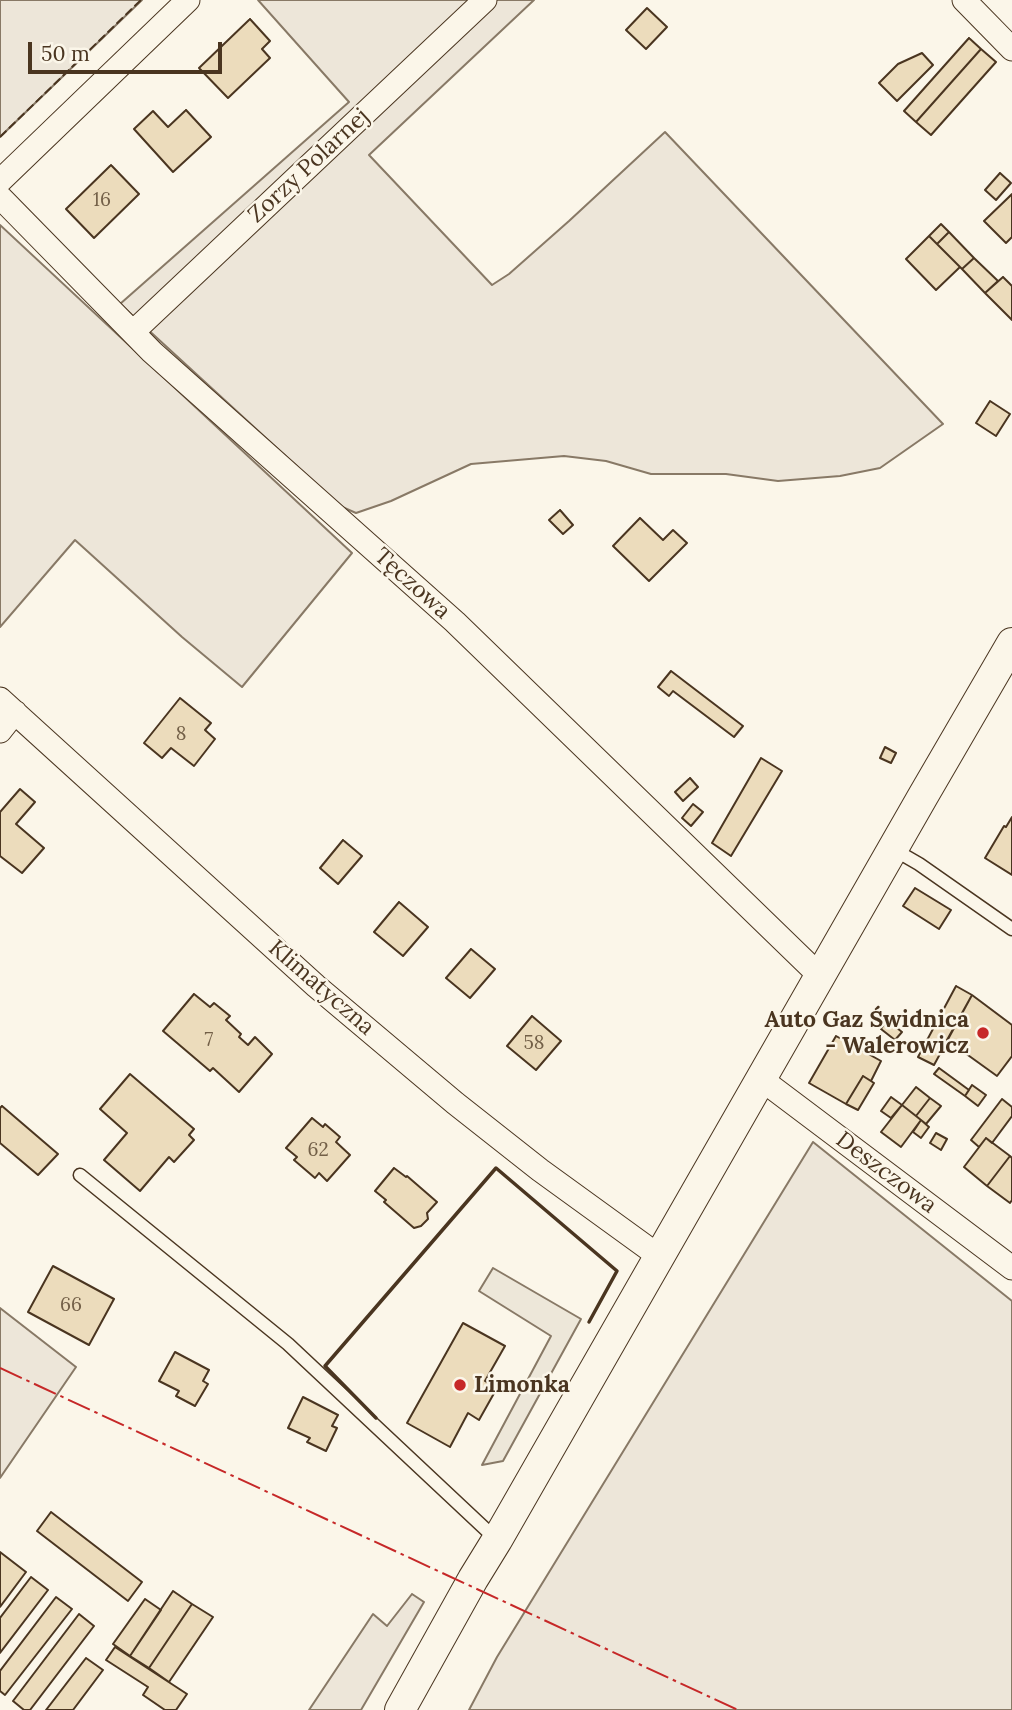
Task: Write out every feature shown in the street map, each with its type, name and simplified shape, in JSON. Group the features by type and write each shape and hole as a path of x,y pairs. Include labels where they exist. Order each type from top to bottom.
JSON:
{"street":[{"path":"0,181 188,0"},
{"name":"Zorzy Polarnej","path":"133,332 485,0"},
{"path":"964,0 1012,49"},
{"name":"Tęczowa","path":"0,197 152,352 455,622 813,970"},
{"path":"400,1710 761,1079 813,970 892,849 1012,643"},
{"path":"0,731 7,706"},
{"name":"Klimatyczna","path":"7,706 316,986 425,1078 540,1170 660,1256"},
{"name":"Deszczowa","path":"761,1079 1012,1268"}],"lane":[{"path":"892,849 919,864 1012,929"},
{"path":"80,1175 288,1344 497,1540"}],"shaded area":[{"path":"0,0 142,0 0,137"},
{"path":"258,0 534,0 369,155 492,285 509,274 569,221 665,132 943,424 880,468 840,476 778,481 726,474 651,474 606,461 564,456 471,464 391,501 356,513 340,506 120,304 349,102"},
{"path":"0,225 352,553 242,687 182,637 75,540 0,627"},
{"path":"813,1142 1012,1301 1012,1710 469,1710 497,1657"},
{"path":"493,1268 581,1319 503,1461 482,1465 551,1336 479,1291"},
{"path":"0,1308 76,1367 0,1478"},
{"path":"412,1594 424,1602 361,1710 309,1710 373,1614 387,1626"}],"building":[{"path":"647,8 667,27 646,49 626,30"},
{"path":"250,19 270,41 262,49 270,58 228,98 199,68"},
{"path":"969,38 981,49 916,122 904,111"},
{"path":"981,49 996,62 931,135 916,122"},
{"path":"922,53 933,65 897,101 879,83 898,64"},
{"path":"186,110 211,137 173,172 134,129 153,111 168,127"},
{"path":"111,165 139,194 94,238 66,209"},
{"path":"1000,173 1011,183 996,200 985,190"},
{"path":"1012,194 1012,237 1006,243 984,221"},
{"path":"941,224 949,232 937,244 929,236"},
{"path":"949,232 974,258 962,269 937,244"},
{"path":"929,236 960,267 936,290 906,259"},
{"path":"974,258 998,281 985,293 962,269"},
{"path":"1003,277 1012,286 1012,320 985,293"},
{"path":"990,401 1010,414 996,436 976,423"},
{"path":"560,510 573,525 563,534 549,520"},
{"path":"640,518 663,540 673,530 687,543 649,581 613,546"},
{"path":"671,671 743,726 734,737 673,691 669,696 658,687"},
{"path":"180,698 211,723 205,730 215,739 194,766 171,748 162,758 144,743"},
{"path":"885,747 896,753 891,763 880,758"},
{"path":"761,758 782,771 731,856 712,843"},
{"path":"690,778 698,787 683,801 675,792"},
{"path":"20,789 35,802 16,824 44,848 22,873 0,856 0,812"},
{"path":"693,804 703,812 691,826 682,818"},
{"path":"1012,817 1012,875 985,858"},
{"path":"343,840 362,856 338,884 320,868"},
{"path":"915,888 951,910 939,929 903,906"},
{"path":"399,902 428,927 403,956 374,932"},
{"path":"471,949 495,969 470,998 446,978"},
{"path":"956,986 972,995 934,1065 918,1057"},
{"path":"194,994 210,1007 214,1003 230,1016 226,1020 248,1045 255,1037 272,1054 239,1092 213,1068 210,1071 163,1031"},
{"path":"972,995 1012,1025 1012,1056 997,1076 947,1040"},
{"path":"532,1016 561,1041 536,1070 507,1046"},
{"path":"887,1020 902,1032 895,1040 881,1029"},
{"path":"836,1036 881,1061 871,1081 863,1076 846,1104 809,1083"},
{"path":"939,1068 969,1090 965,1096 934,1074"},
{"path":"130,1074 194,1129 189,1135 194,1140 174,1162 169,1157 140,1191 104,1160 127,1133 100,1109"},
{"path":"863,1076 874,1083 858,1110 846,1104"},
{"path":"972,1085 986,1095 978,1106 965,1096"},
{"path":"916,1087 930,1098 916,1116 902,1105"},
{"path":"891,1097 902,1105 891,1118 881,1111"},
{"path":"930,1098 941,1106 926,1124 916,1116"},
{"path":"1002,1099 1012,1107 1012,1116 992,1143 986,1138 979,1147 971,1140"},
{"path":"902,1105 921,1120 901,1147 881,1132"},
{"path":"2,1106 58,1154 38,1175 0,1143"},
{"path":"312,1118 323,1127 325,1124 340,1137 336,1142 350,1155 327,1181 319,1173 315,1178 294,1160 297,1157 286,1148"},
{"path":"921,1120 929,1127 921,1138 913,1132"},
{"path":"936,1133 947,1139 941,1150 930,1143"},
{"path":"986,1138 1010,1156 987,1186 964,1167"},
{"path":"1010,1156 1012,1200 1010,1203 987,1186"},
{"path":"394,1168 437,1202 427,1213 428,1219 421,1226 414,1228 375,1191"},
{"path":"53,1266 114,1299 89,1345 28,1312"},
{"name":"Limonka","path":"463,1323 505,1346 485,1381 497,1388 479,1420 468,1413 450,1447 407,1423"},
{"path":"175,1352 209,1370 203,1381 208,1384 195,1406 176,1396 179,1391 159,1381"},
{"path":"303,1397 338,1415 332,1426 337,1428 326,1451 307,1442 310,1438 288,1428"},
{"path":"51,1512 142,1582 128,1601 37,1531"},
{"path":"0,1552 26,1572 0,1607"},
{"path":"31,1577 48,1590 0,1653 0,1618"},
{"path":"173,1591 192,1604 149,1668 130,1656"},
{"path":"56,1597 72,1609 5,1695 0,1691 0,1671"},
{"path":"145,1599 161,1610 130,1656 113,1644"},
{"path":"192,1604 213,1617 169,1682 149,1668"},
{"path":"79,1614 94,1626 30,1710 24,1710 13,1701"},
{"path":"115,1647 187,1694 176,1710 165,1710 143,1695 148,1687 106,1660"},
{"path":"86,1658 103,1670 73,1710 46,1710"}],"fence":[{"path":"0,137 141,0"}],"wall":[{"path":"376,1418 325,1366 496,1168 617,1271 589,1322"}],"power":[{"path":"0,1368 738,1710"}],"place":[{"name":"Auto Gaz Świdnica - Walerowicz","path":"983,1033"},
{"name":"Limonka","path":"460,1385"}]}
